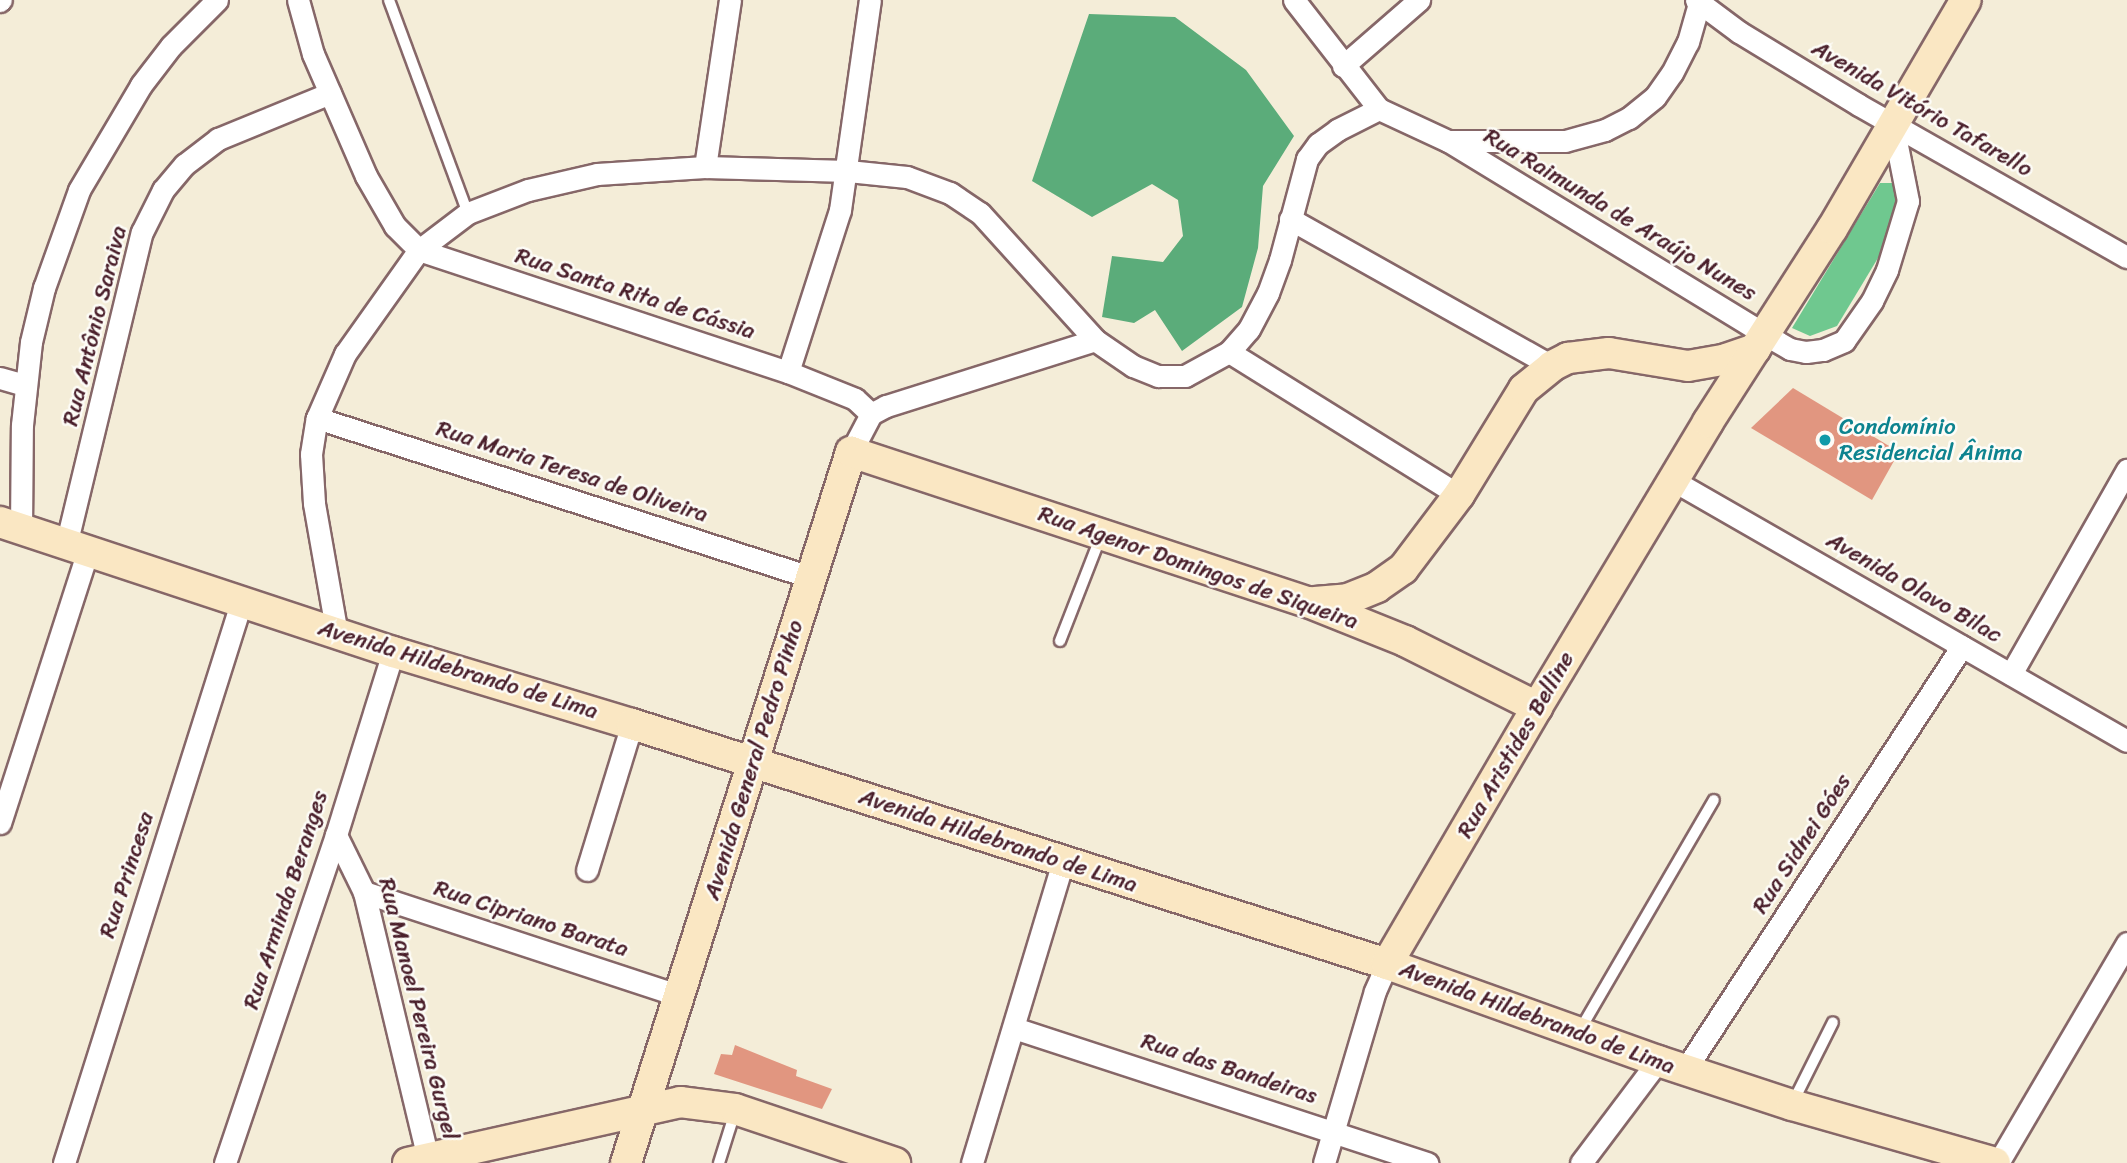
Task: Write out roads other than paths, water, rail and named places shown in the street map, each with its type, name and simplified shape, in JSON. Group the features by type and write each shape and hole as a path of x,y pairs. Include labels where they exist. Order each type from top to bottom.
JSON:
{"street":[{"path":"10,526 31,342 44,288 79,190 141,85 171,46 216,0"},
{"name":"Rua Santa Rita de Cássia","path":"298,0 313,54 378,196 395,226 419,250 788,372 855,399 871,414"},
{"path":"705,167 730,0"},
{"path":"788,372 840,210 848,171 870,0"},
{"path":"337,634 314,503 311,454 317,418 345,354 419,250 468,213 528,190 597,174 705,167 848,171 907,177 969,204 1094,340 1133,366 1158,376 1185,376 1229,352 1249,329 1268,293 1303,170 1318,144 1346,124 1379,109 1294,0"},
{"path":"1343,66 1419,0"},
{"name":"Rua Aristides Belline","path":"1324,1163 1375,991 1387,964 1708,422 1894,125 1966,0"},
{"path":"1448,141 1565,141 1605,130 1629,118 1655,97 1672,73 1688,42 1698,1"},
{"name":"Avenida Vitório Tafarello","path":"1698,1 1739,32 1894,125 2127,257"},
{"name":"Rua Antônio Saraiva","path":"0,823 76,549 142,232 163,190 184,165 218,139 330,93"},
{"name":"Rua Raimunda de Araújo Nunes","path":"1379,109 1448,141 1760,342 1790,349 1823,350 1844,341 1872,301 1895,251 1908,201 1894,125"},
{"path":"1290,219 1552,366"},
{"path":"871,414 886,406 1094,340"},
{"path":"1405,640 1388,618 1387,599 1403,569 1459,495 1524,389 1552,366 1568,358 1609,354 1688,366 1726,359 1760,342"},
{"path":"1229,352 1459,495"},
{"path":"1688,366 1698,374 1710,397 1708,422"},
{"path":"0,378 25,385"},
{"name":"Avenida General Pedro Pinho","path":"626,1163 810,577 851,452 871,414"},
{"name":"Rua Maria Teresa de Oliveira","path":"317,418 810,577"},
{"name":"Rua Agenor Domingos de Siqueira","path":"851,452 1308,602 1405,640 1537,707"},
{"path":"2011,674 2127,470"},
{"name":"Avenida Olavo Bilac","path":"1674,481 2127,741"},
{"name":"Avenida Hildebrando de Lima","path":"10,526 393,652 632,724 1387,964 1671,1066 1792,1105 1997,1163"},
{"path":"1308,602 1348,600 1377,587 1403,569"},
{"name":"Rua Princesa","path":"64,1163 240,603"},
{"name":"Rua Sidnei Góes","path":"1581,1163 1671,1066 1962,646"},
{"name":"Rua Arminda Beranges","path":"225,1163 336,835 393,652"},
{"path":"587,870 632,724"},
{"name":"Rua Manoel Pereira Gurgel","path":"336,835 364,892 418,1161"},
{"path":"972,1163 1063,861"},
{"name":"Rua Cipriano Barata","path":"364,892 680,996"},
{"path":"1997,1163 2127,943"},
{"name":"Rua das Bandeiras","path":"1014,1028 1427,1163"},
{"path":"418,1161 680,1102 735,1109 895,1163"}],"lane":[{"path":"388,0 468,213"},
{"path":"1060,641 1102,533"},
{"path":"1579,1033 1714,800"},
{"path":"1792,1105 1833,1023"},
{"path":"719,1163 735,1109"}],"place":[{"name":"Condomínio Residencial Ânima","path":"1825,440"}]}
